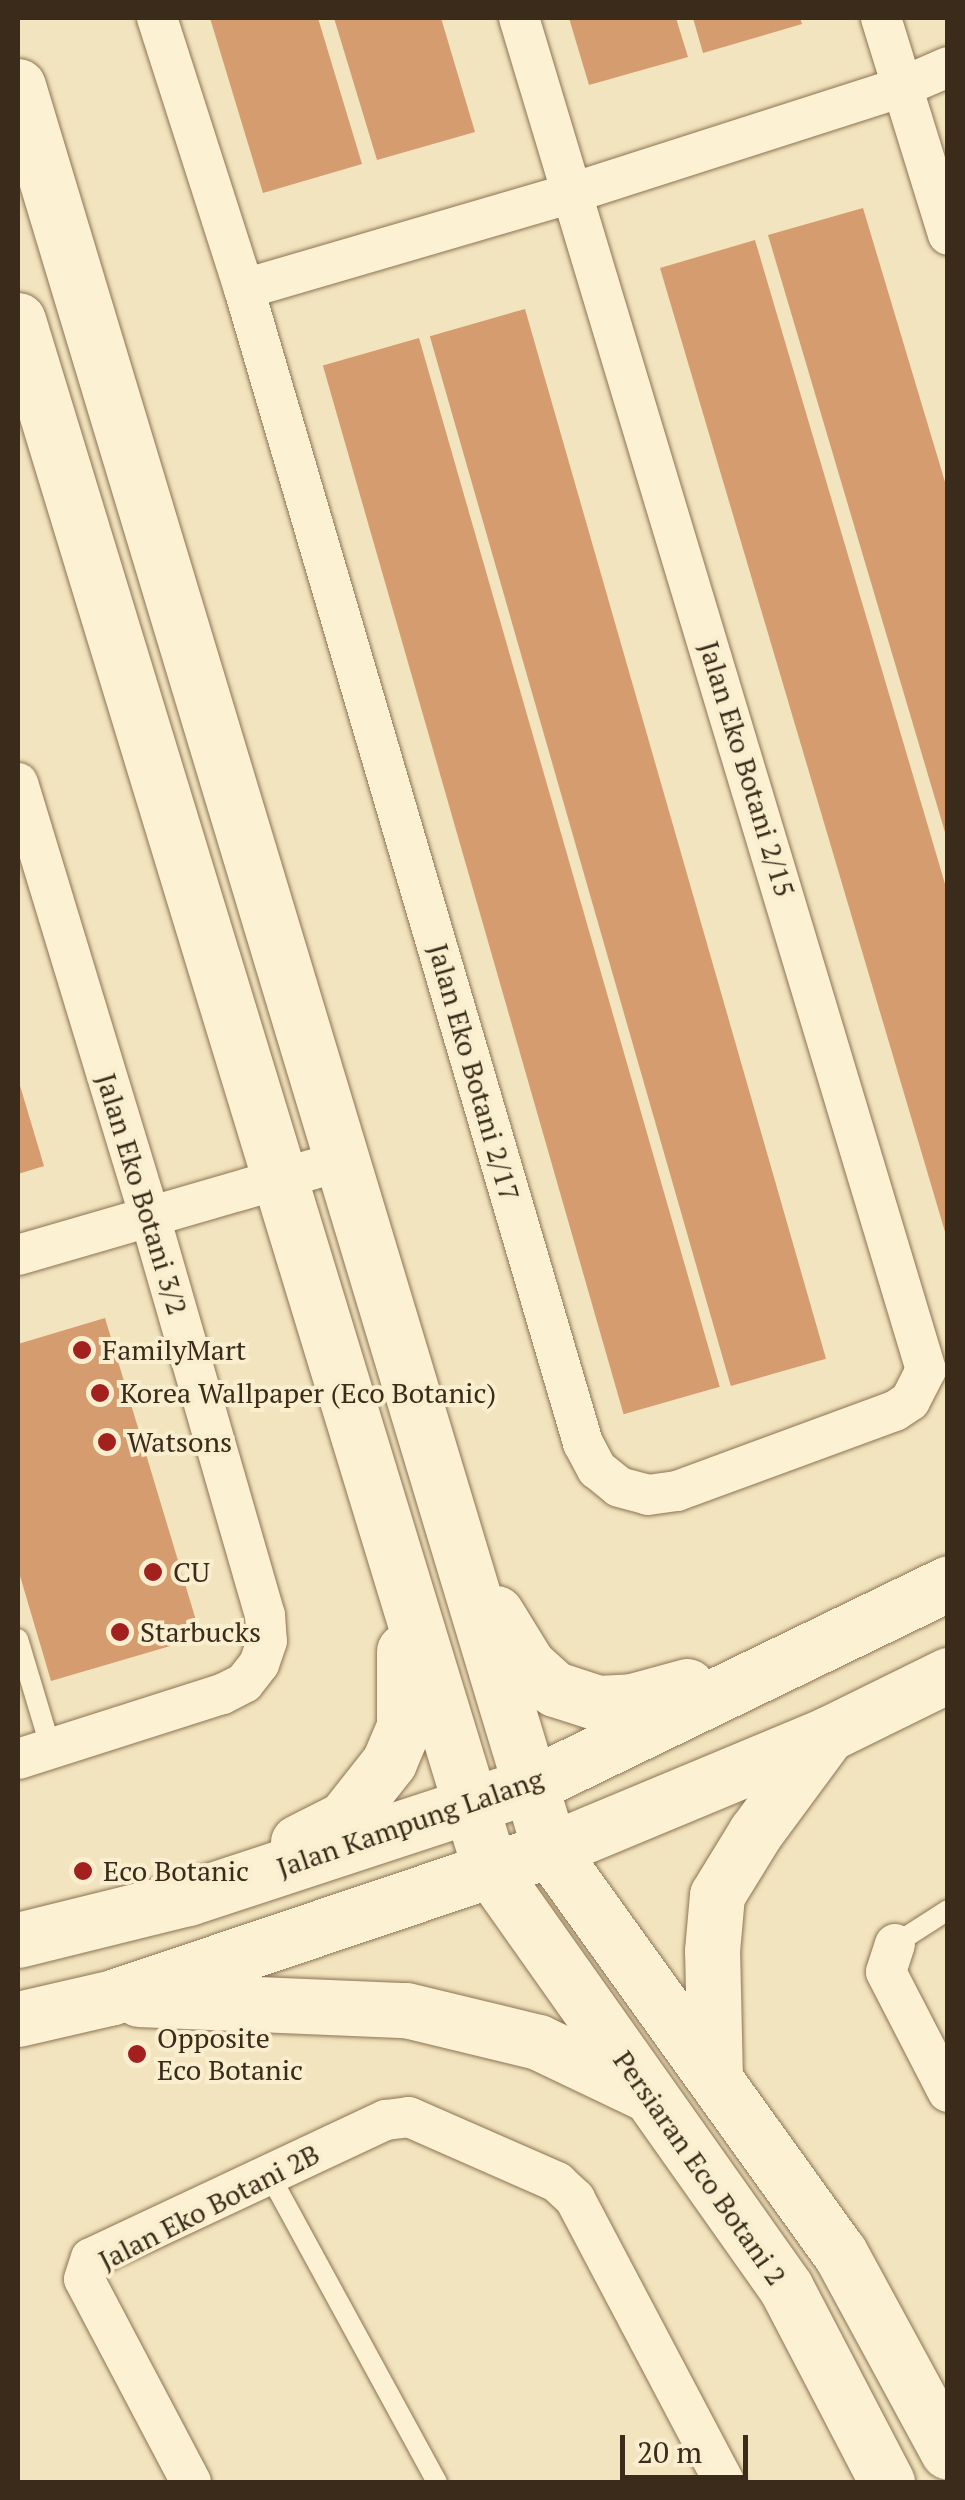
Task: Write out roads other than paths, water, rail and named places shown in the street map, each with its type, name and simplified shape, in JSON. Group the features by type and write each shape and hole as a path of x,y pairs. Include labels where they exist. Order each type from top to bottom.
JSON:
{"street":[{"name":"Jalan Eko Botani 2/17","path":"156,18 244,289 583,1443 597,1469 620,1487 648,1495 677,1491 894,1410 921,1388 926,1370 922,1344"},
{"name":"Jalan Eko Botani 2/15","path":"519,18 922,1344"},
{"path":"881,18 948,235"},
{"path":"244,289 572,193 902,87 948,67"},
{"path":"18,86 550,1850 840,2253 948,2452"},
{"name":"Persiaran Eco Botani 2","path":"18,320 490,1869 786,2288 887,2482"},
{"name":"Jalan Eko Botani 3/2","path":"18,783 150,1216 265,1615 267,1641 260,1664 244,1683 222,1694 34,1754"},
{"path":"18,1255 344,1160"},
{"path":"468,1568 528,1665 555,1689 598,1704 632,1701 789,1660"},
{"name":"Jalan Kampung Lalang","path":"18,1940 188,1898 529,1786 948,1583"},
{"path":"188,1898 344,1819 369,1792 404,1727 404,1587"},
{"path":"18,2019 113,1998 550,1850 828,1734 948,1675"},
{"path":"714,2078 712,1952 718,1894 755,1833 828,1734"},
{"path":"895,1944 886,1972 948,2092"},
{"path":"113,1998 406,2010 538,2042 649,2096"},
{"name":"Jalan Eko Botani 2B","path":"191,2482 84,2279 91,2258 386,2120 410,2116 557,2182 576,2199 724,2482"}],"lane":[{"path":"18,1639 34,1754"},
{"path":"895,1944 948,1910"},
{"path":"269,2174 437,2482"}],"place":[{"name":"FamilyMart","path":"82,1350"},
{"name":"Korea Wallpaper (Eco Botanic)","path":"100,1393"},
{"name":"Watsons","path":"107,1442"},
{"name":"CU","path":"153,1572"},
{"name":"Starbucks","path":"120,1632"},
{"name":"Eco Botanic","path":"83,1871"},
{"name":"Opposite Eco Botanic","path":"137,2054"}]}
